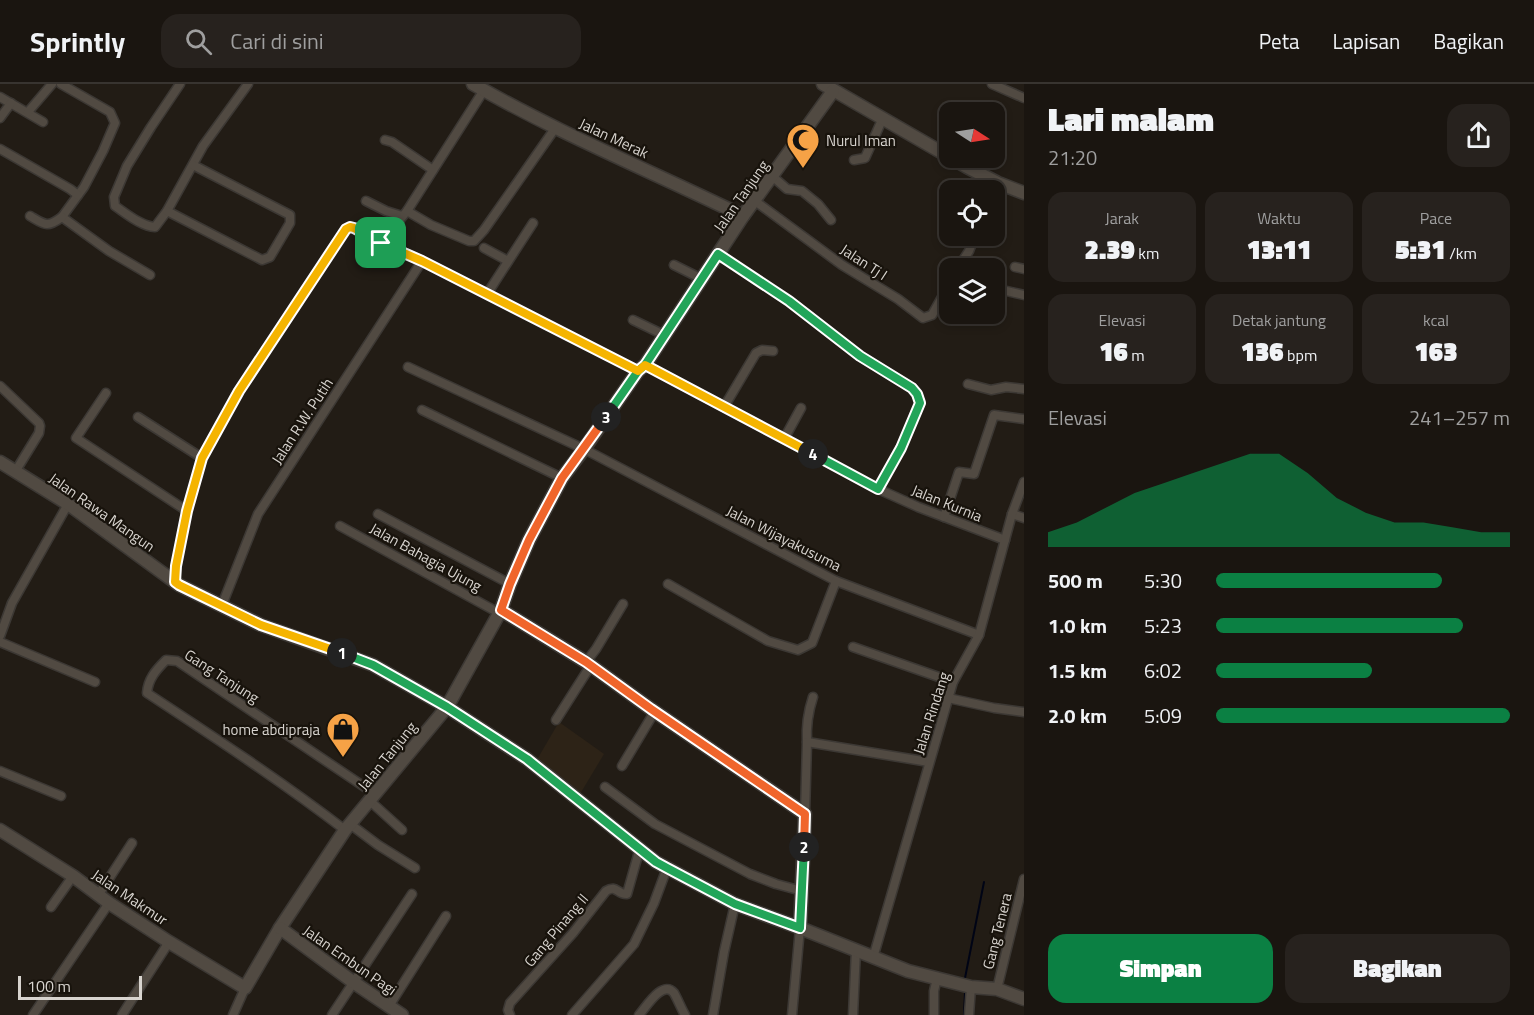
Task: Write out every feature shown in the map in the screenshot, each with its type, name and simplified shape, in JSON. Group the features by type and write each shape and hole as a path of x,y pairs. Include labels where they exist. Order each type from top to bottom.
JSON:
{"street":[{"path":"28,112 52,84"},
{"path":"30,216 45,225 52,224 62,217 84,187 115,123 111,112 61,84"},
{"path":"180,84 127,166 114,197 115,206 152,227 155,227 166,211 203,147 248,84"},
{"path":"992,84 1024,98"},
{"path":"381,243 433,170 479,87"},
{"name":"Jalan Merak","path":"479,87 556,127 743,216"},
{"path":"834,88 882,120 985,180"},
{"name":"Jalan Tanjung","path":"233,1015 245,988 280,928 348,827 447,707 500,611 529,540 562,478 641,368 743,216 834,88"},
{"path":"0,97 43,122"},
{"path":"0,118 10,103"},
{"path":"854,160 865,158 882,120"},
{"path":"366,201 386,211 404,213 469,241 474,241 556,127"},
{"path":"385,140 392,142 433,170"},
{"path":"0,149 78,195"},
{"path":"166,211 262,260 270,257 291,223 290,214 193,165"},
{"path":"772,176 787,189 802,191 818,204 831,220"},
{"path":"1005,189 1024,193"},
{"name":"Jalan Tj I","path":"755,201 842,265 898,299 923,318 932,315 939,303"},
{"path":"62,217 110,251 150,275"},
{"path":"487,294 532,223"},
{"name":"Jalan Kurnia","path":"202,458 239,391 346,229 350,227 724,407 878,489 1005,540"},
{"path":"484,248 508,261"},
{"path":"718,254 789,301 860,356 912,388 917,394 920,403 910,428 878,489"},
{"name":"Jalan R.W. Putih","path":"222,605 258,513 422,261"},
{"path":"674,265 702,279"},
{"path":"1015,267 1024,269"},
{"path":"1005,291 1024,296"},
{"path":"633,320 664,334"},
{"path":"724,407 756,354 762,350 773,351"},
{"name":"Jalan Wijayakusuma","path":"408,367 584,449 836,580 979,635"},
{"path":"968,384 991,390 1006,387 1024,389"},
{"path":"0,386 40,426 37,437 15,472"},
{"path":"106,393 76,438 187,511"},
{"path":"784,439 801,408"},
{"path":"423,410 562,478"},
{"path":"944,517 959,472 974,474 994,415 1024,419"},
{"path":"138,417 202,458 187,511 175,582"},
{"name":"Jalan Rawa Mangun","path":"0,462 68,504 175,582 261,625 373,665 447,707 527,759 656,862 735,904 908,971 970,987 996,989 1024,999"},
{"name":"Jalan Rindang","path":"873,958 953,682 979,635 1012,514 1024,482"},
{"path":"0,636 12,603 68,504"},
{"path":"378,514 510,584"},
{"path":"1012,514 1024,518"},
{"name":"Jalan Bahagia Ujung","path":"340,526 500,611"},
{"path":"668,584 768,641 798,650 812,643 836,580"},
{"path":"556,720 623,604"},
{"path":"500,611 589,663 654,711 805,814"},
{"path":"0,642 94,682"},
{"path":"853,647 953,682"},
{"name":"Gang Tanjung","path":"348,827 147,693 147,685 156,670 166,660 177,661 373,797"},
{"path":"792,1015 802,891 806,726 813,697"},
{"path":"948,698 1024,712"},
{"path":"622,766 654,711"},
{"path":"807,741 929,762"},
{"path":"0,771 61,796"},
{"path":"605,787 655,824 700,848 776,885 802,891"},
{"path":"373,797 402,830"},
{"path":"348,827 415,868"},
{"name":"Jalan Makmur","path":"0,830 169,942 245,988"},
{"path":"33,1015 104,899 132,843"},
{"name":"Gang Pinang II","path":"510,1015 508,1010 510,1003 573,933 606,891 610,888 627,894 640,848"},
{"path":"572,1015 634,944 654,903 667,868"},
{"path":"51,907 72,876"},
{"name":"Gang Tenera","path":"996,989 1024,879"},
{"path":"332,1015 412,894"},
{"path":"713,1015 735,904"},
{"path":"389,1006 446,916"},
{"name":"Jalan Embun Pagi","path":"280,928 402,1015"},
{"path":"122,1015 169,942"},
{"path":"853,1015 856,950"},
{"path":"934,1015 934,991 938,978"},
{"path":"969,1015 970,987"},
{"path":"639,1015 664,988 673,992 685,1015"}],"shaded area":[{"path":"559,722 604,754 580,794 535,763"}],"waterway":[{"path":"965,978 984,882"},
{"path":"964,1015 965,993"}],"place":[{"name":"Nurul Iman","path":"803,169"},
{"name":"home abdipraja","path":"343,758"}],"route":[{"path":"381,243 354,228 346,229 239,391 202,458 187,511 175,582 261,625 373,665 447,707 527,759 656,862 735,904 800,928 805,814 586,662 501,610 529,540 562,478 638,371 645,365 718,254 789,301 860,356 912,388 917,394 920,403 910,428 878,489 645,365 638,371 422,261 381,243"}]}
